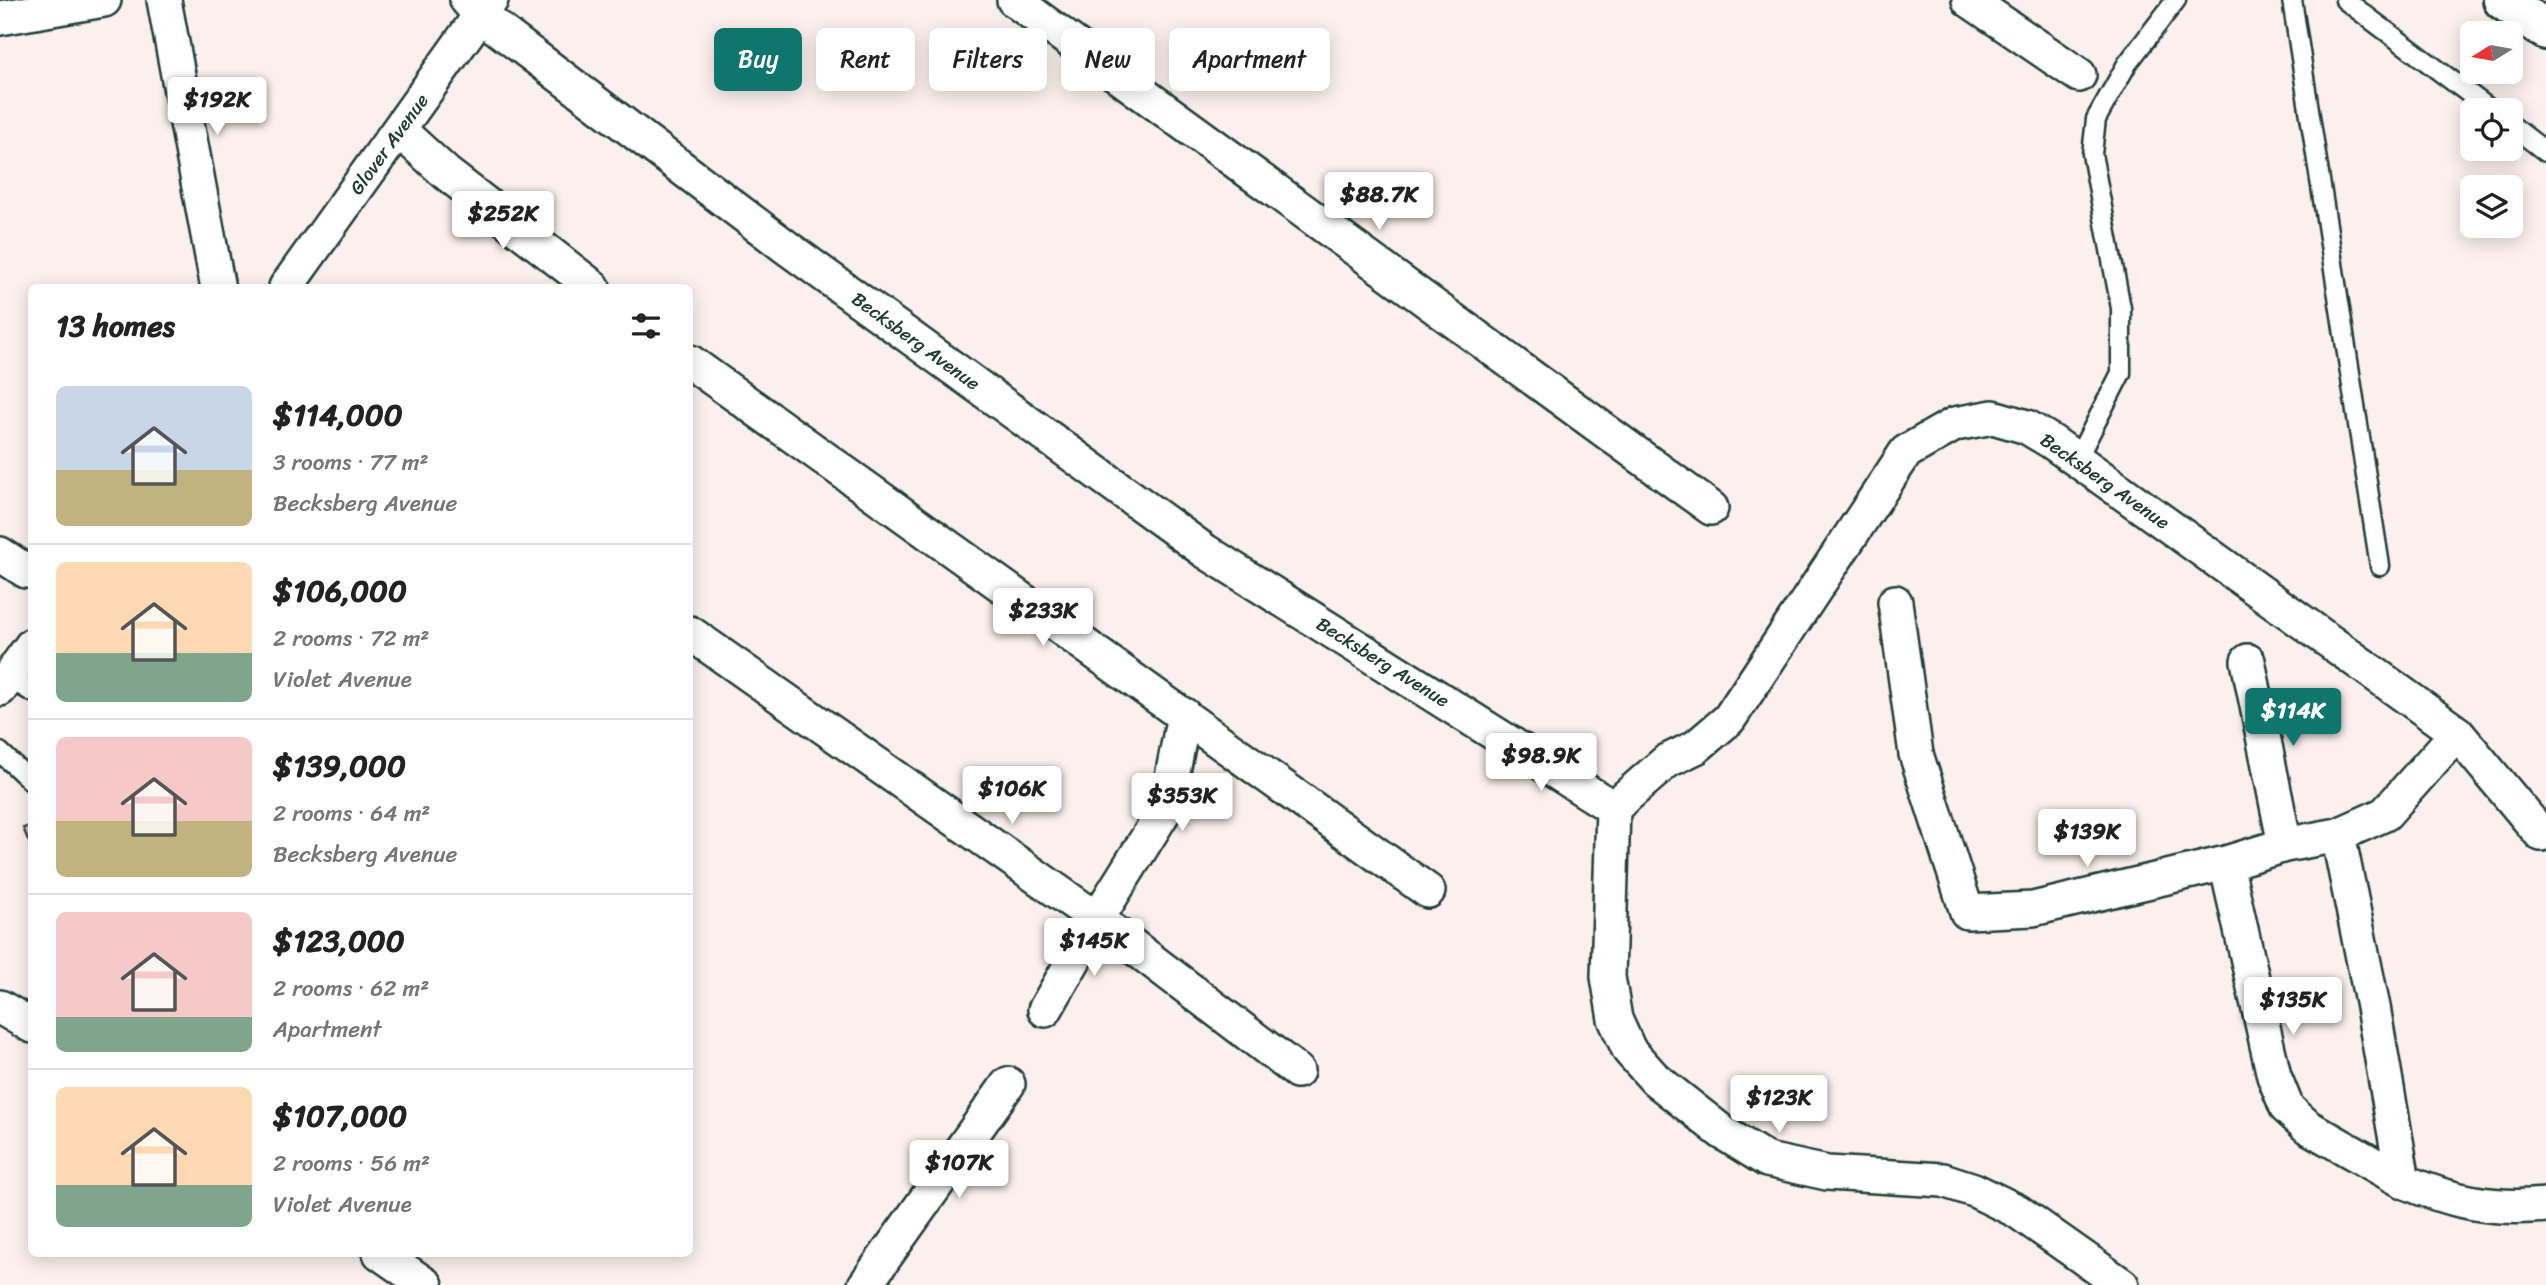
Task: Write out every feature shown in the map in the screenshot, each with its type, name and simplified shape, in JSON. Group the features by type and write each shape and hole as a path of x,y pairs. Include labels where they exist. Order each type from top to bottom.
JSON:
{"main road":[{"path":"2502,0 2546,30"}],"street":[{"path":"0,18 104,0"},
{"path":"164,0 217,283"},
{"path":"1014,0 1711,508"},
{"path":"1969,0 2079,75"},
{"name":"Becksberg Avenue","path":"480,5 786,247 1205,551 1613,808 1667,761 1696,747 1729,719 1906,452 1955,424 1993,417 2026,426 2115,486 2457,733 2541,834"},
{"name":"Glover Avenue","path":"288,284 399,130 480,5"},
{"path":"399,130 446,173 589,284"},
{"path":"693,369 1184,715 1428,891"},
{"path":"1895,602 1916,754 1967,912 2033,909 2227,863 2285,845 2338,835 2385,814 2457,733"},
{"path":"693,635 1097,919 1297,1071"},
{"path":"13,686 28,654"},
{"path":"2248,661 2285,845"},
{"path":"1045,1010 1097,919 1166,808 1184,715"},
{"path":"1613,808 1608,920 1610,988 1615,1019 1629,1051 1655,1079 1722,1132 1767,1160 1827,1174 1943,1180 1974,1190 2017,1211 2122,1285"},
{"path":"2338,835 2373,1007 2403,1181"},
{"path":"2227,863 2274,1076 2287,1108 2308,1127 2403,1181 2450,1199 2478,1205 2546,1205"},
{"path":"0,1007 28,1024"},
{"path":"865,1285 1008,1084"}],"lane":[{"path":"2076,461 2121,373 2121,308 2092,154 2096,119 2127,64 2176,0"},
{"path":"2292,0 2380,566"},
{"path":"2345,0 2475,98"},
{"path":"2523,134 2546,152"},
{"path":"0,752 28,778"}],"building":[{"path":"28,826 28,840 23,828"}]}
